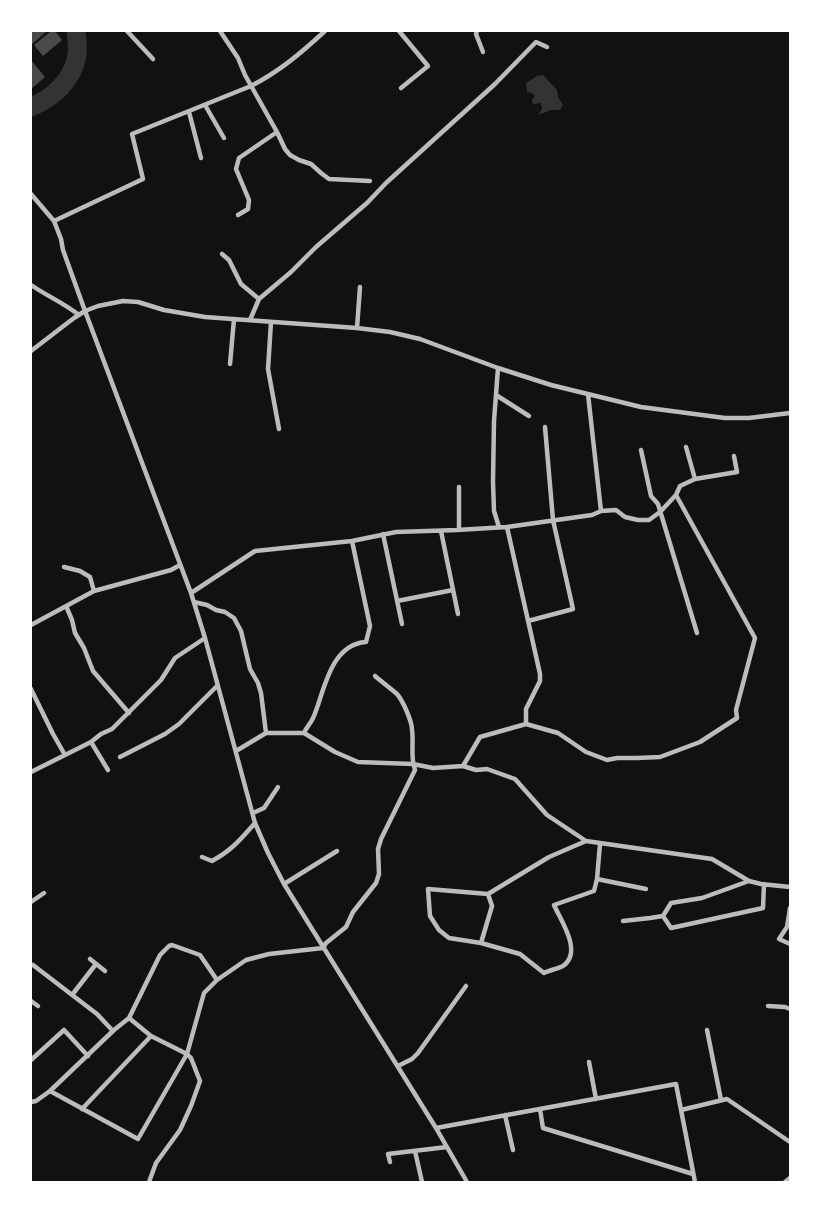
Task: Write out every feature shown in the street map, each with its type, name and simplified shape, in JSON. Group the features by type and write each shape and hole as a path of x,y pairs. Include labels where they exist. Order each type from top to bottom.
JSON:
{"street":[{"path":"127,31 153,59"},
{"path":"220,31 238,58 245,75 290,155 311,164 329,179 370,181"},
{"path":"54,221 143,179 132,134 251,86 270,76 288,63 324,31"},
{"path":"401,88 428,66 401,33 407,31"},
{"path":"477,31 476,34 484,52"},
{"path":"250,320 259,299 367,203 495,84 536,42 547,47"},
{"path":"205,104 224,138"},
{"path":"189,112 201,158"},
{"path":"238,215 248,209 249,200 236,169 239,158 277,132"},
{"path":"31,194 54,221 85,311 191,593 255,823 268,854 284,884 398,1066 467,1182"},
{"path":"222,254 229,260 241,284 259,299"},
{"path":"31,285 79,315"},
{"path":"358,328 360,287"},
{"path":"31,351 85,311 98,306 123,301 138,302 164,310 205,318 358,328 390,332 420,339 498,368 551,385 641,407 725,418 749,418 790,413"},
{"path":"230,364 234,319"},
{"path":"271,322 268,369 279,428"},
{"path":"498,368 494,421 494,511 499,527"},
{"path":"588,394 601,511"},
{"path":"496,395 529,416"},
{"path":"528,621 573,609 553,520 545,427"},
{"path":"686,447 695,479"},
{"path":"641,450 651,496 658,504 697,633"},
{"path":"191,593 255,551 352,541 396,532 507,527 592,515 601,511 616,510 625,517 648,520 660,512 676,495 680,486 695,479 737,472 734,456"},
{"path":"459,487 459,530"},
{"path":"463,766 480,737 526,724 558,733 586,752 607,760 660,757 700,742 737,718 736,710 755,638 676,495"},
{"path":"507,527 540,674 540,681 526,709 526,724"},
{"path":"440,531 458,614"},
{"path":"383,534 402,624"},
{"path":"304,733 312,720 335,661 343,651 357,643 366,642 370,626 352,541"},
{"path":"31,625 94,591 172,570 180,566"},
{"path":"64,567 90,576 94,591"},
{"path":"397,601 453,590"},
{"path":"194,602 225,612 234,618 241,631 250,669 261,693 266,733"},
{"path":"66,606 75,633 84,648 93,671 129,713"},
{"path":"31,772 91,742 101,734 112,729 161,680 176,658 205,638"},
{"path":"323,948 326,943 346,927 353,912 376,883 379,874 378,850 381,839 415,770 411,750 412,730 407,711 398,695 375,676"},
{"path":"120,756 164,734 179,724 217,686"},
{"path":"31,689 53,734 66,754"},
{"path":"236,751 266,733 304,733 335,752 358,762 413,764 433,768 463,766 476,770 487,769 515,779 547,816 586,841 712,859 749,881 790,887"},
{"path":"91,742 108,770"},
{"path":"253,813 264,808 278,787"},
{"path":"202,857 212,861 221,856 235,846 255,823"},
{"path":"586,841 549,857 488,894 428,889 430,916 440,930 450,938 481,943 520,954 544,973 563,965 568,959 571,943 554,905 594,892 600,844"},
{"path":"284,884 337,852"},
{"path":"597,879 646,889"},
{"path":"664,916 672,903 702,898 749,881"},
{"path":"664,916 671,928 763,908 764,884"},
{"path":"31,902 44,893"},
{"path":"481,943 492,906 488,894"},
{"path":"790,908 787,927 779,939 790,944"},
{"path":"623,921 664,916"},
{"path":"31,1102 36,1101 50,1090 129,1018 160,955 169,946 172,945 200,955 216,980"},
{"path":"50,1090 138,1139 187,1054 204,993 216,980 246,960 269,954 323,948"},
{"path":"90,958 105,971"},
{"path":"72,995 96,964"},
{"path":"33,965 97,1014 113,1031"},
{"path":"398,1066 418,1053 466,986"},
{"path":"31,1001 38,1006"},
{"path":"768,1006 790,1009"},
{"path":"129,1018 151,1036 187,1054 191,1058 200,1081 180,1130 156,1163 149,1182"},
{"path":"31,1060 64,1030 88,1056"},
{"path":"707,1030 721,1100"},
{"path":"82,1108 151,1036"},
{"path":"589,1062 596,1099"},
{"path":"436,1128 676,1084 695,1182"},
{"path":"681,1110 727,1099 790,1142"},
{"path":"540,1109 543,1128 693,1174"},
{"path":"505,1115 514,1150"},
{"path":"390,1162 388,1154 447,1147"},
{"path":"415,1151 422,1182"},
{"path":"785,1182 790,1178"}],"shaded area":[{"path":"543,75 557,90 558,97 563,105 560,110 551,110 538,115 542,109 541,103 533,104 532,100 535,96 527,92 526,83 537,76"}],"building":[{"path":"31,31 47,31 31,45"},
{"path":"51,31 55,31 62,40 43,56 34,45"},
{"path":"31,60 45,77 31,89"}],"waterway":[{"path":"31,107 47,99 61,87 71,72 77,55 76,31"}]}
